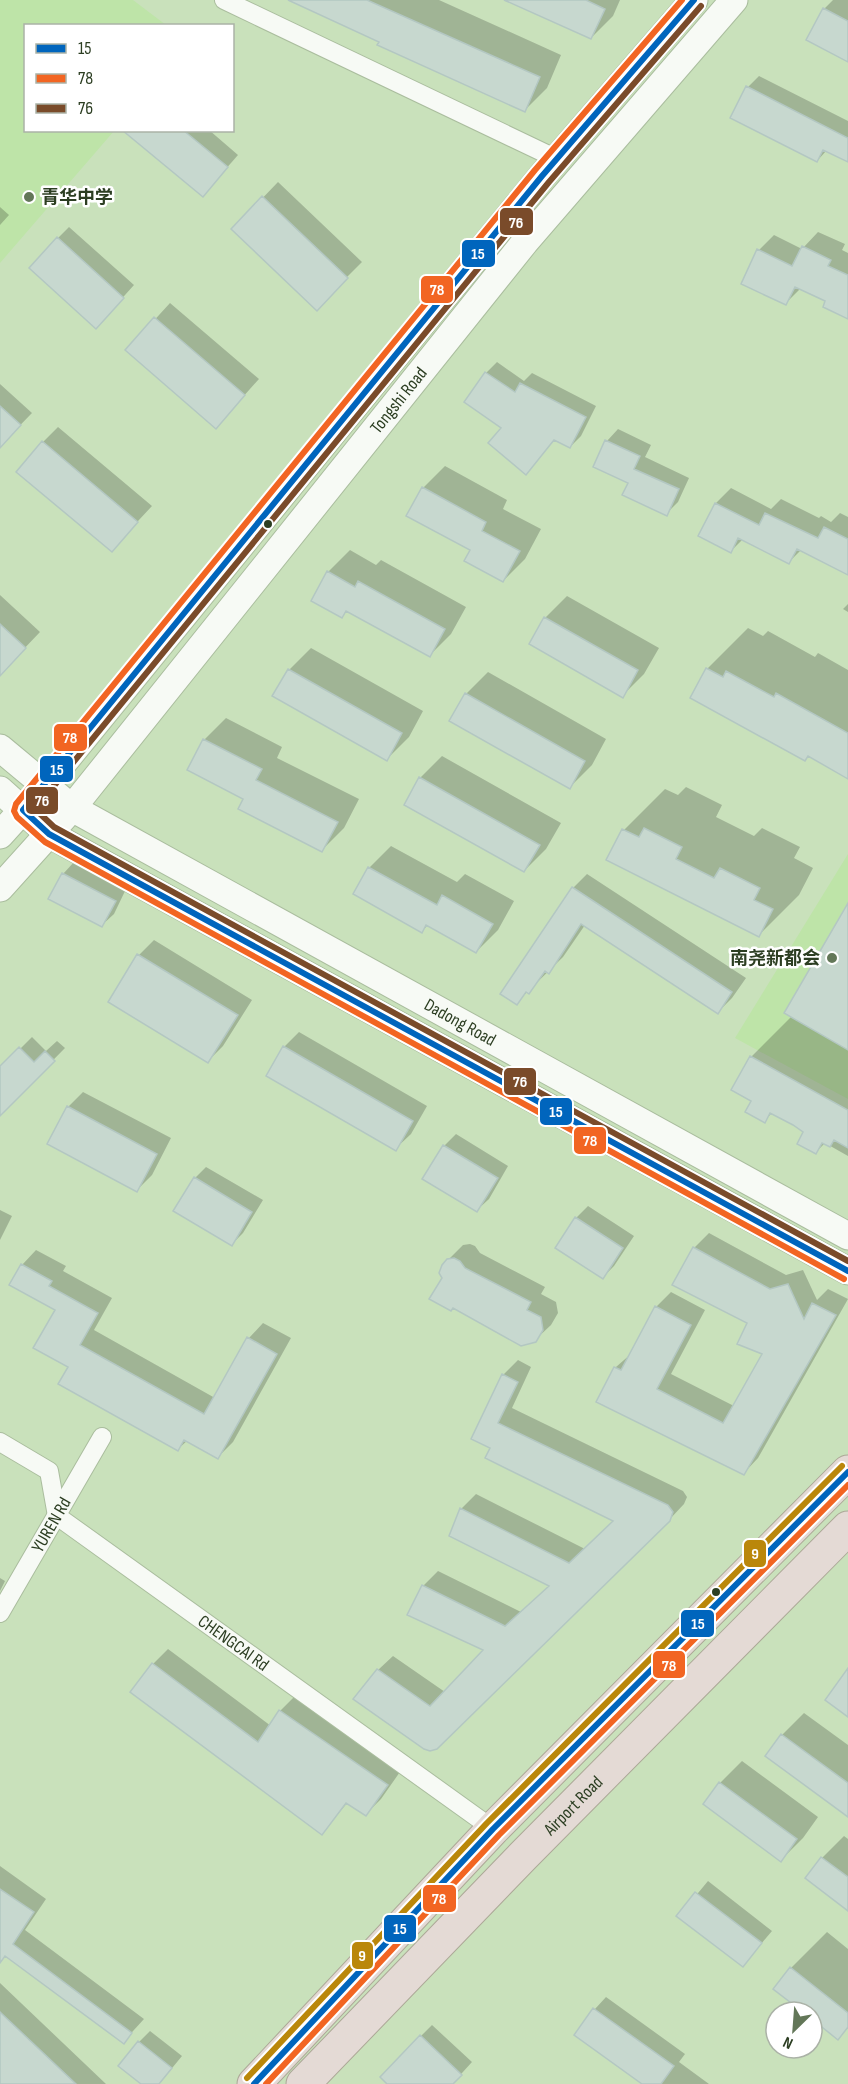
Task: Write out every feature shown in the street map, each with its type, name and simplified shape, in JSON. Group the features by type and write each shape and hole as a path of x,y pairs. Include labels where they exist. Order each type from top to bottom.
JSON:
{"highway":[{"path":"254,2084 493,1829 848,1472"},
{"name":"Airport Road","path":"303,2084 515,1864 848,1528"}],"main road":[{"name":"Tongshi Road","path":"23,810 557,159 694,0"},
{"name":"Tongshi Road","path":"49,834 525,243 734,0"},
{"path":"0,748 46,784"},
{"name":"Dadong Road","path":"46,784 72,808 848,1236"},
{"path":"0,790 23,810 0,835"},
{"name":"Dadong Road","path":"23,810 49,834 848,1271"},
{"path":"0,888 49,834"}],"street":[{"path":"224,0 261,8 557,159"},
{"name":"YUREN Rd","path":"0,1613 102,1437"},
{"path":"0,1442 49,1471 57,1516"},
{"name":"CHENGCAI Rd","path":"57,1516 493,1829"}],"shaded area":[{"name":"青华中学","path":"0,0 133,0 165,24 24,24 24,132 113,132 0,263"},
{"path":"848,854 848,1099 735,1038"}],"building":[{"path":"288,0 367,0 540,77 525,112 377,45 379,42"},
{"path":"504,0 586,0 605,9 591,39"},
{"path":"823,8 848,21 848,62 806,40"},
{"path":"746,86 848,138 848,162 823,150 817,162 730,118"},
{"path":"124,132 185,132 228,167 203,197"},
{"path":"262,196 348,278 317,311 231,229"},
{"path":"57,237 124,298 96,329 29,268"},
{"path":"802,246 831,260 828,266 848,275 848,319 823,307 825,301 795,287 786,305 741,284 757,249 792,266"},
{"path":"154,317 245,395 216,429 125,350"},
{"path":"485,372 515,392 520,383 586,417 570,448 554,440 526,475 488,443 501,428 464,402"},
{"path":"0,406 21,425 0,448"},
{"path":"605,440 640,456 634,469 679,489 667,516 622,495 628,483 593,467"},
{"path":"42,441 138,522 112,552 16,472"},
{"path":"422,487 486,522 482,531 520,551 503,582 464,561 470,550 406,516"},
{"path":"715,503 759,525 765,513 818,538 824,527 848,539 848,575 797,549 789,564 738,538 731,553 698,536"},
{"path":"327,571 355,587 358,581 445,629 430,657 346,611 342,618 311,601"},
{"path":"544,617 638,670 623,698 529,644"},
{"path":"0,624 26,648 0,676"},
{"path":"706,668 723,677 726,671 774,697 776,693 848,733 848,779 808,756 805,761 690,698"},
{"path":"288,669 402,733 387,761 272,696"},
{"path":"465,693 585,761 570,789 449,721"},
{"path":"203,739 262,769 256,780 338,822 322,852 238,809 243,799 187,770"},
{"path":"419,777 540,845 524,872 404,805"},
{"path":"644,828 682,847 676,859 714,878 720,868 760,888 754,900 773,909 759,937 606,860 622,829 639,837"},
{"path":"368,867 437,905 442,895 493,924 476,953 426,925 422,933 353,894"},
{"path":"62,873 116,901 102,927 48,899"},
{"path":"572,887 732,992 718,1014 581,924 549,974 545,971 529,994 526,992 517,1005 500,994"},
{"name":"南尧新都会","path":"848,903 848,1050 784,1013"},
{"path":"137,954 238,1015 208,1063 108,1002"},
{"path":"283,1046 413,1121 396,1151 266,1076"},
{"path":"19,1047 34,1062 45,1051 55,1061 0,1116 0,1066"},
{"path":"750,1056 848,1110 848,1148 834,1140 830,1147 822,1143 816,1154 797,1144 803,1132 793,1125 770,1113 765,1123 745,1112 751,1101 731,1090"},
{"path":"67,1106 157,1154 137,1192 47,1144"},
{"path":"443,1145 498,1178 477,1212 422,1179"},
{"path":"194,1177 252,1212 232,1246 173,1211"},
{"path":"575,1217 623,1248 603,1279 555,1248"},
{"path":"693,1247 770,1289 788,1284 804,1319 812,1303 836,1315 744,1475 596,1402 614,1367 621,1370 655,1306 691,1325 657,1389 723,1423 762,1354 737,1344 747,1323 672,1285"},
{"path":"454,1258 460,1261 465,1268 531,1302 527,1310 541,1317 543,1330 536,1342 521,1346 453,1308 451,1311 429,1299 442,1278 439,1273 442,1265 447,1259"},
{"path":"21,1264 52,1281 49,1286 98,1313 80,1345 204,1414 247,1337 277,1354 218,1459 184,1440 178,1451 58,1384 68,1367 33,1348 55,1310 9,1285"},
{"path":"502,1374 518,1382 498,1423 668,1505 673,1512 670,1521 437,1749 430,1751 353,1699 377,1669 430,1706 483,1650 407,1615 422,1585 505,1626 549,1586 449,1536 460,1508 569,1563 613,1521 485,1458 490,1448 471,1439"},
{"path":"152,1663 258,1742 279,1710 388,1785 366,1816 346,1803 322,1835 130,1692"},
{"path":"848,1668 848,1717 825,1700"},
{"path":"781,1734 848,1783 848,1817 765,1756"},
{"path":"719,1782 797,1839 781,1862 703,1804"},
{"path":"821,1857 848,1877 848,1911 805,1878"},
{"path":"0,1889 34,1912 13,1944 132,2033 124,2044 5,1956 0,1963"},
{"path":"695,1892 762,1943 743,1967 676,1916"},
{"path":"790,1967 848,2013 848,2027 838,2040 824,2029 824,2000 787,2000 773,1989"},
{"path":"593,2008 674,2066 661,2084 642,2084 574,2035"},
{"path":"0,2012 76,2084 0,2084"},
{"path":"420,2035 462,2075 453,2084 387,2084 380,2077"},
{"path":"138,2041 172,2068 159,2084 141,2084 118,2066"}],"transit line":[{"name":"78","path":"682,0 535,170 16,804 14,811 17,817 45,842 844,1279"},
{"name":"15","path":"694,0 542,176 23,810 49,834 848,1271"},
{"name":"76","path":"701,6 549,182 35,809 54,827 848,1261"},
{"name":"9","path":"247,2078 487,1823 842,1466"},
{"name":"15","path":"254,2084 493,1829 848,1472"},
{"name":"78","path":"266,2084 499,1835 848,1485"}],"place":[{"name":"青华中学","path":"29,197"},
{"name":"南尧新都会","path":"832,958"}]}
